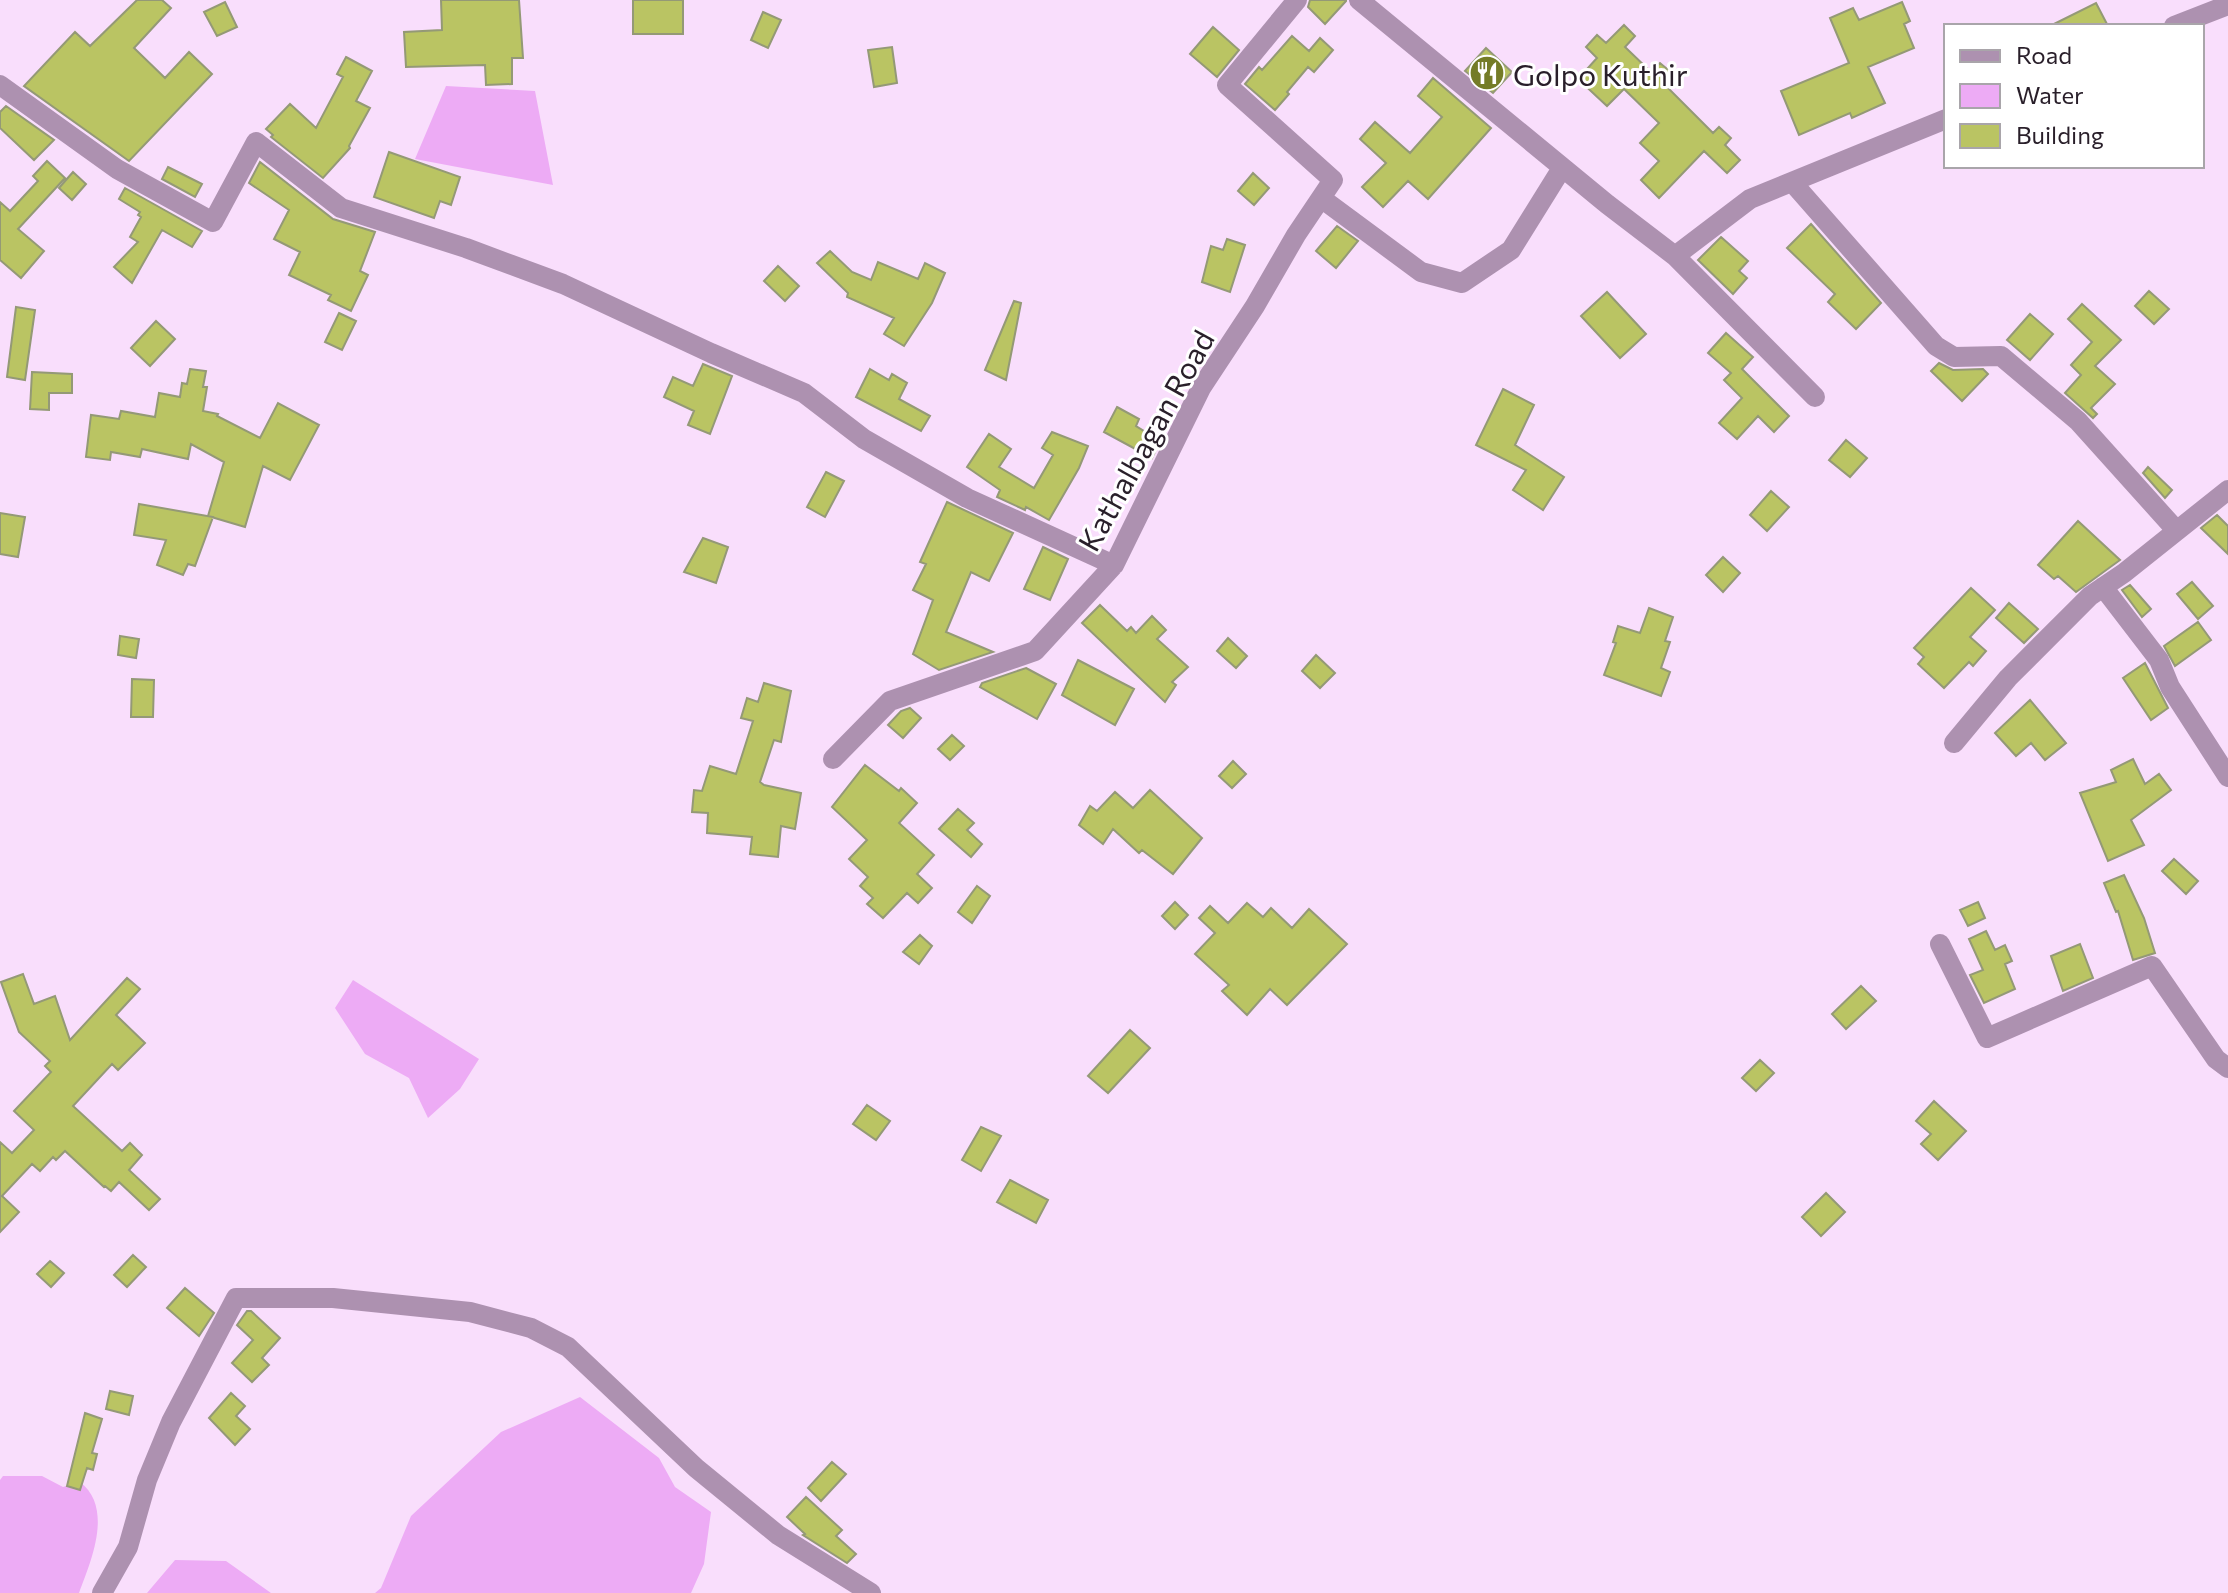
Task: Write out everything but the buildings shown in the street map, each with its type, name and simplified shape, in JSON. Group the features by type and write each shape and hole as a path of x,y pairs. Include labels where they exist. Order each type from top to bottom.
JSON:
{"street":[{"path":"1297,0 1227,85 1333,180 1321,198 1421,272 1462,283 1511,250 1562,168"},
{"path":"1359,0 1562,168 1675,256 1815,397"},
{"path":"2179,24 2228,5"},
{"path":"0,85 117,169 213,222 256,142 341,208 466,248 563,284 804,393 864,439 967,498 1114,565"},
{"path":"1675,256 1750,199 1944,120"},
{"path":"1792,182 1936,346 1954,357 2001,356 2078,421 2176,530"},
{"name":"Kathalbagan Road","path":"833,759 890,701 1035,651 1114,565 1201,388 1321,198"},
{"path":"1954,743 2008,678 2090,596 2228,490"},
{"path":"2103,587 2159,660 2170,687 2228,777"},
{"path":"1940,944 1987,1038 2152,966 2216,1059 2228,1068"},
{"path":"102,1593 128,1547 147,1480 171,1422 236,1298 333,1298 470,1312 531,1328 568,1347 696,1468 778,1535 871,1593"}],"water":[{"path":"446,86 535,91 553,185 415,159"},
{"path":"353,980 479,1059 460,1089 428,1118 409,1078 365,1054 335,1008"},
{"path":"580,1397 659,1458 675,1487 711,1512 704,1564 691,1593 375,1593 381,1588 411,1516 501,1432"},
{"path":"3,1476 42,1476 63,1487 80,1482 90,1493 96,1506 97,1535 79,1593 0,1593 0,1480"},
{"path":"175,1560 226,1561 271,1593 147,1593"}],"place":[{"name":"Golpo Kuthir","path":"1487,73"}]}
